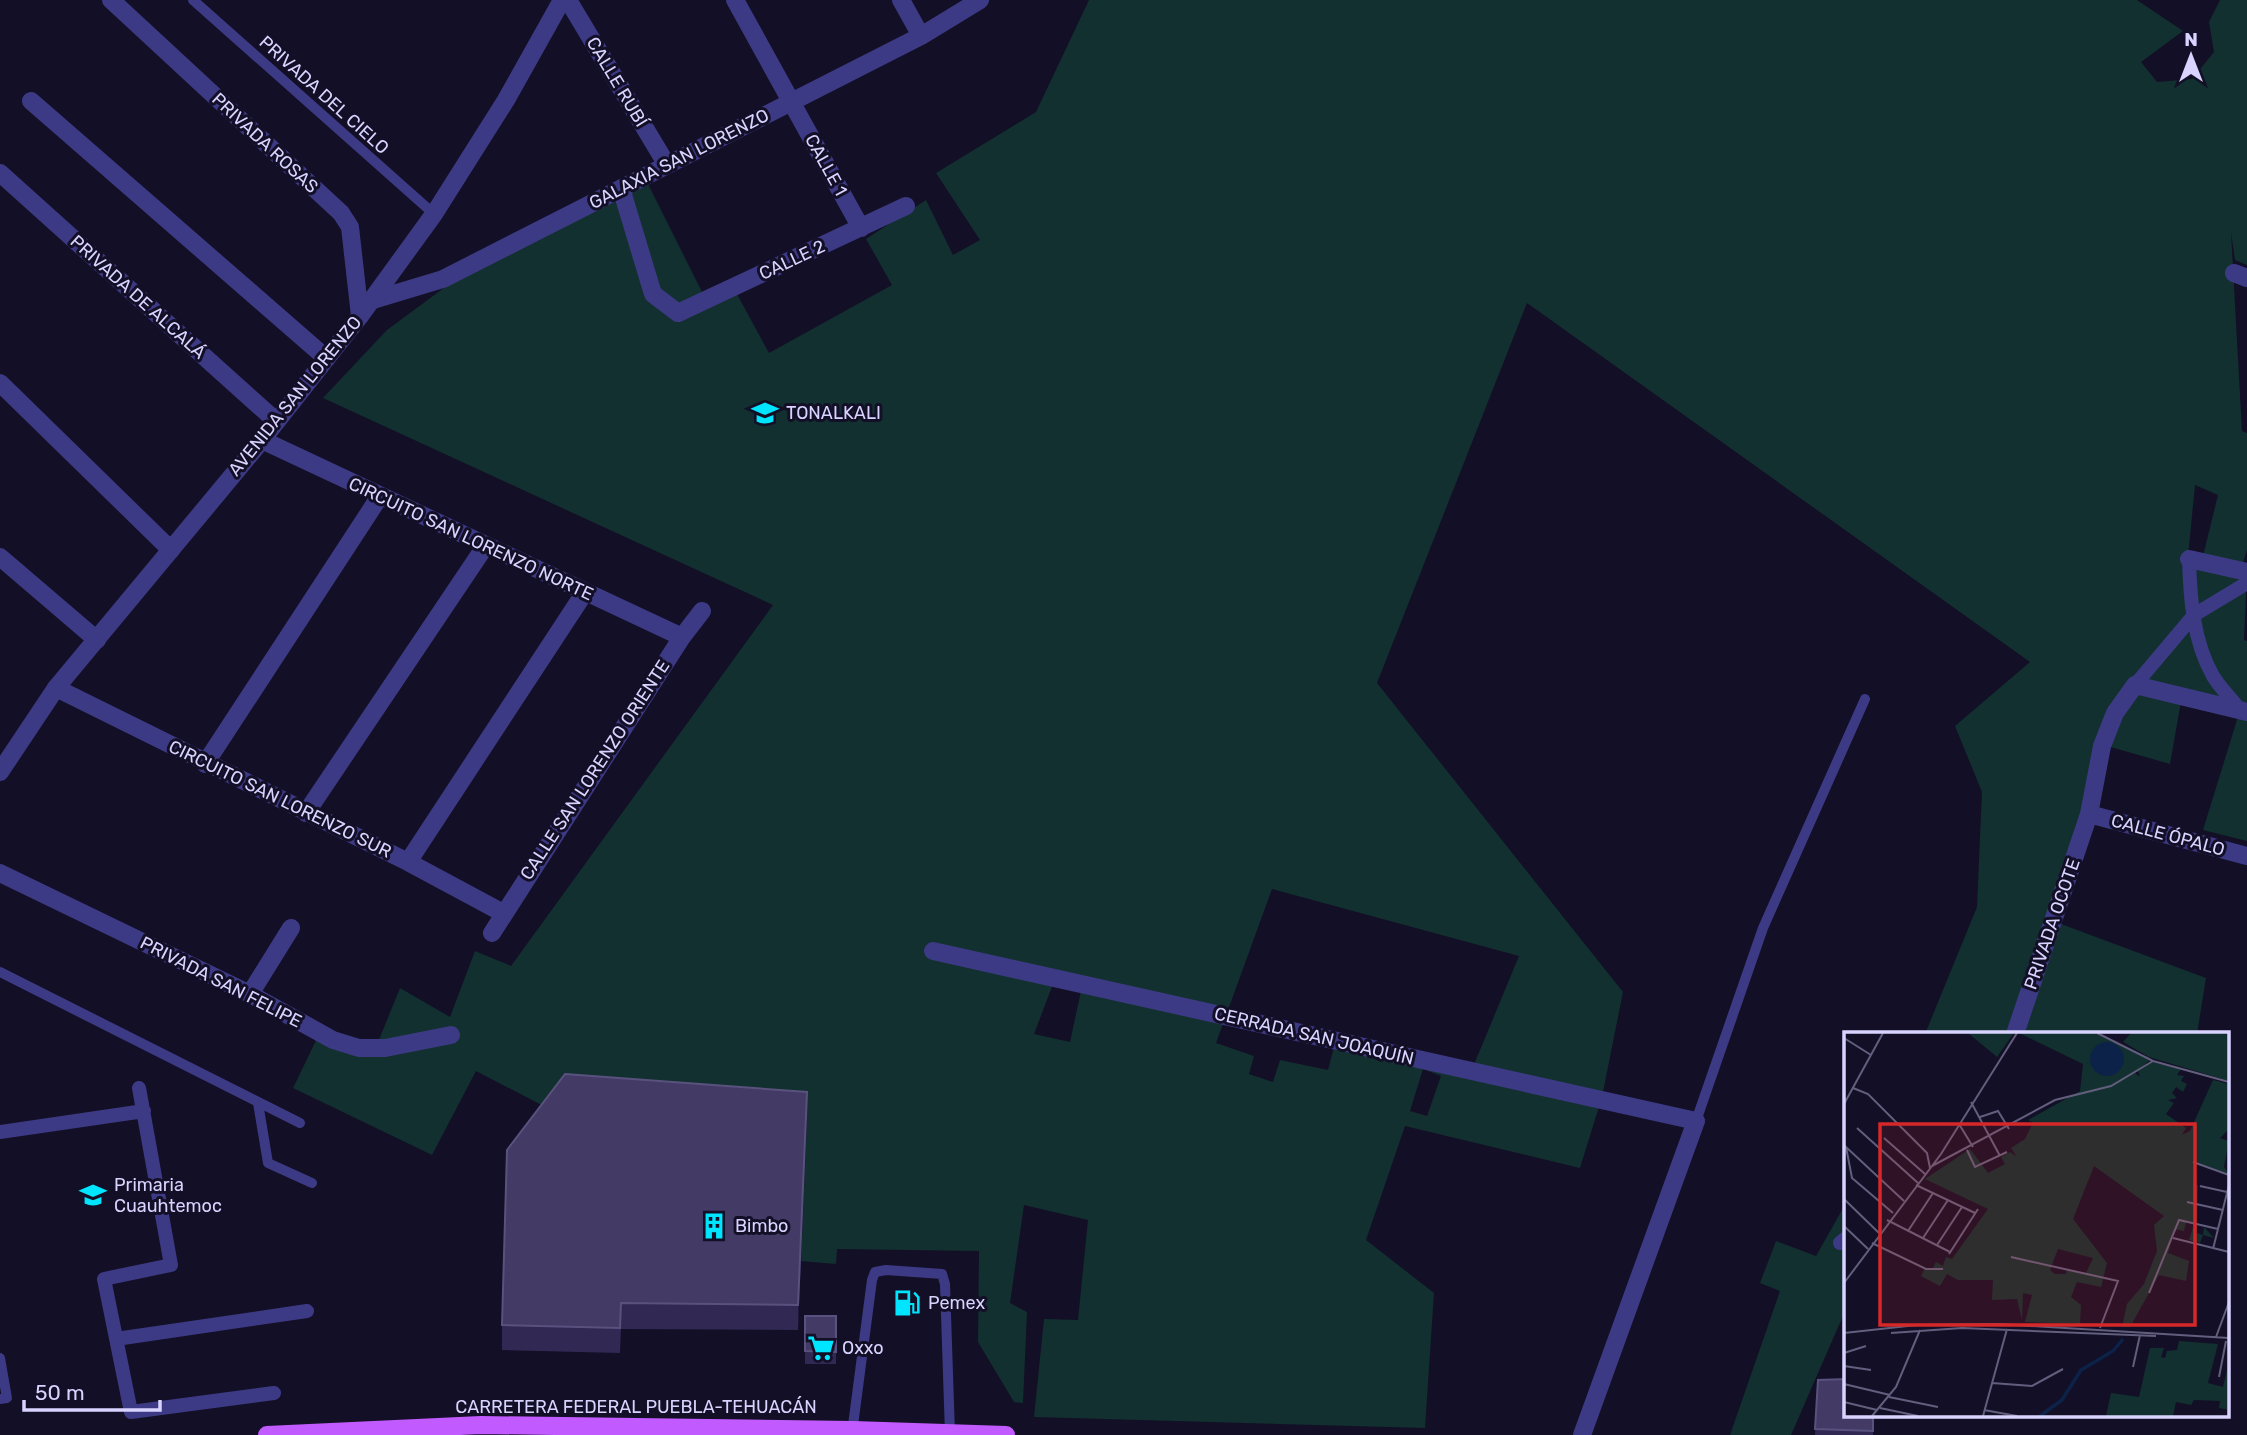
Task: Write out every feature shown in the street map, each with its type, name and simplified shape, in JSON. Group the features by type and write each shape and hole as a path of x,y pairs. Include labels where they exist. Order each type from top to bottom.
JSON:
{"main road":[{"name":"CARRETERA FEDERAL PUEBLA-TEHUACÁN","path":"267,1435 481,1425 1006,1435"}],"street":[{"name":"PRIVADA ROSAS","path":"111,0 341,213 350,227 365,309"},
{"name":"AVENIDA SAN LORENZO","path":"0,772 56,688 261,440 365,309 435,214 506,100 562,0"},
{"name":"CALLE RUBÍ","path":"568,0 667,164"},
{"name":"CALLE 1","path":"735,0 861,228"},
{"path":"901,0 921,36"},
{"name":"GALAXIA SAN LORENZO","path":"365,309 443,279 921,36 980,0"},
{"path":"31,101 326,358"},
{"name":"PRIVADA DE ALCALÁ","path":"0,173 276,421"},
{"name":"CALLE 2","path":"621,188 653,294 678,313 906,206"},
{"path":"0,383 171,550"},
{"name":"CIRCUITO SAN LORENZO NORTE","path":"261,440 682,637"},
{"path":"205,764 380,496"},
{"path":"306,813 486,545"},
{"path":"0,557 97,640"},
{"path":"2244,711 2213,675 2194,615 2189,559 2247,572"},
{"path":"2244,711 2135,685 2194,615 2247,583"},
{"path":"408,862 585,592"},
{"name":"CALLE SAN LORENZO ORIENTE","path":"492,933 682,637 702,611"},
{"name":"PRIVADA OCOTE","path":"2016,1032 2089,814 2102,746 2115,713 2135,685"},
{"name":"CIRCUITO SAN LORENZO SUR","path":"56,688 205,764 408,862 503,913"},
{"name":"CALLE ÓPALO","path":"2089,814 2247,856"},
{"name":"PRIVADA SAN FELIPE","path":"0,873 250,994 333,1040 359,1048 385,1048 451,1035"},
{"path":"250,994 291,928"},
{"name":"CERRADA SAN JOAQUÍN","path":"933,951 1696,1121"},
{"path":"139,1088 172,1265 104,1279 131,1412 274,1393"},
{"path":"0,1132 144,1111"},
{"path":"1582,1435 1696,1121"},
{"path":"116,1339 307,1311"}],"lane":[{"name":"PRIVADA DEL CIELO","path":"193,0 435,214"},
{"path":"1696,1121 1763,928 1865,699"},
{"path":"0,972 300,1123"},
{"path":"258,1103 268,1163 312,1182"},
{"path":"852,1432 872,1280 875,1272 886,1270 942,1274 945,1284 950,1434"},
{"path":"0,1358 7,1398 0,1399"}],"green space":[{"path":"1089,0 2137,0 2183,31 2141,62 2157,82 2192,79 2214,52 2209,22 2220,0 2247,0 2247,265 2235,260 2231,232 2242,431 2247,433 2247,550 2242,566 2203,556 2218,495 2195,485 2188,557 2247,572 2244,640 2247,641 2247,841 2203,830 2240,710 2182,696 2170,764 2107,746 2053,921 2206,978 2197,1032 2025,1032 2049,936 2020,1032 1926,1032 1977,907 1982,792 1955,726 2030,662 1527,303 1377,683 1623,992 1602,1097 1580,1168 1405,1126 1366,1240 1434,1293 1425,1428 1034,1417 1044,1319 1078,1320 1088,1220 1024,1205 1010,1303 1027,1312 1023,1403 1014,1402 978,1342 979,1251 837,1249 836,1264 801,1261 807,1117 555,1112 476,1071 432,1155 293,1088 322,1028 376,1047 400,988 450,1017 475,951 511,966 773,605 323,398 387,330 464,273 645,178 702,292 732,285 769,353 892,285 866,239 926,200 953,255 980,240 936,173 1036,112","holes":["1272,889 1519,956 1473,1067 1337,1036 1328,1070 1280,1060 1273,1082 1249,1074 1254,1056 1216,1043","1058,971 1084,977 1070,1042 1034,1034","1423,1069 1441,1076 1427,1116 1410,1111"]},
{"path":"1844,1207 1844,1314 1791,1435 1730,1435 1780,1291 1760,1283 1776,1241 1816,1256"}],"building":[{"path":"565,1074 807,1092 798,1305 621,1303 620,1328 502,1325 507,1150"},
{"path":"805,1316 836,1316 836,1352 805,1351"},
{"path":"1844,1379 1844,1418 1873,1418 1873,1431 1815,1429 1818,1380"}],"place":[{"name":"TONALKALI","path":"765,413"},
{"name":"Primaria Cuauhtemoc","path":"93,1195"},
{"name":"Bimbo","path":"714,1226"},
{"name":"Pemex","path":"907,1303"},
{"name":"Oxxo","path":"821,1348"}]}
